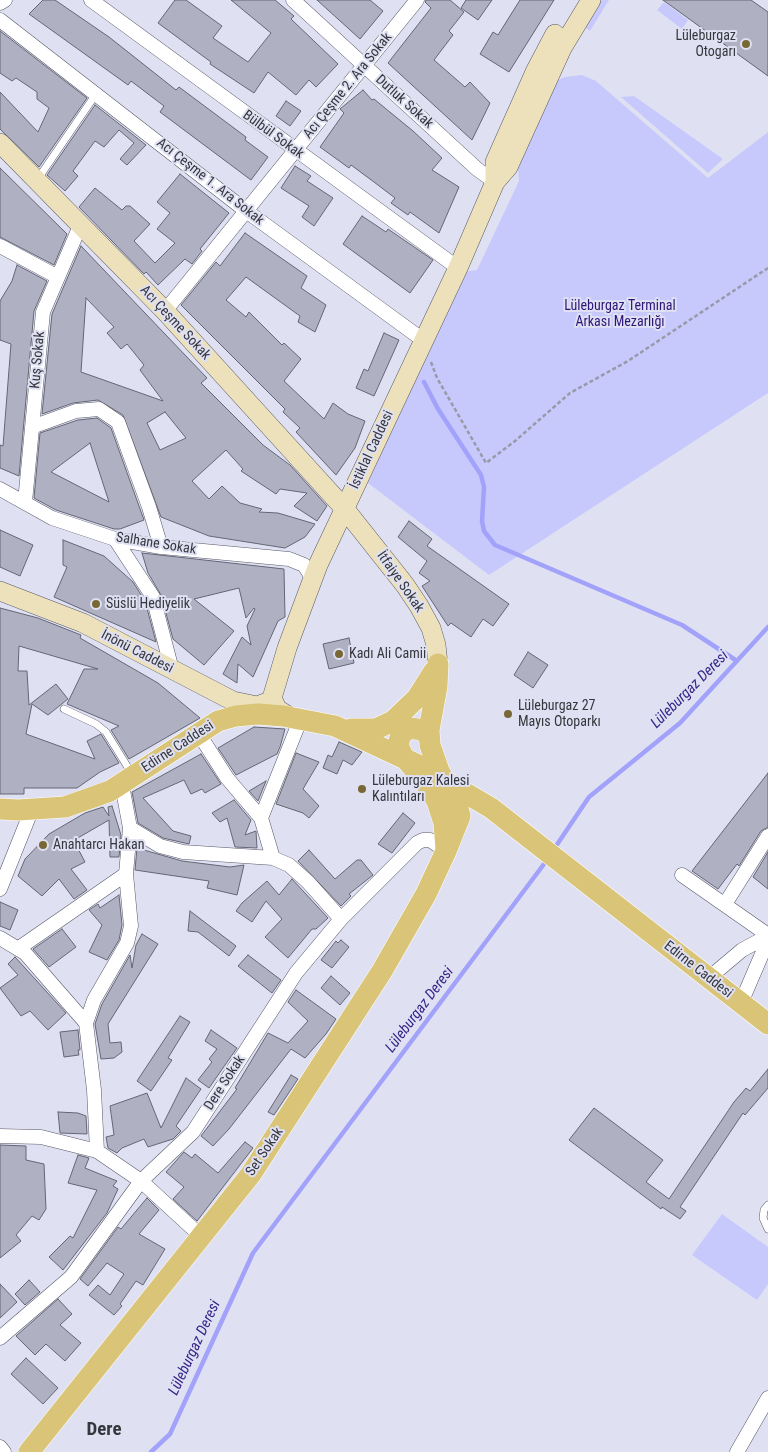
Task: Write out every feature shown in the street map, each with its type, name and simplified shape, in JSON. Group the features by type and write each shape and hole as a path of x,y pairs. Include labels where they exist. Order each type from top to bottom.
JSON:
{"main road":[{"name":"İstiklal Caddesi","path":"272,698 287,648 313,579 344,508 458,268 495,182 495,162 556,45 576,0"},
{"name":"İstiklal Caddesi","path":"556,45 591,0"},
{"name":"Acı Çeşme Sokak","path":"0,143 164,311 344,508"},
{"name":"İtfaiye Sokak","path":"344,508 405,585 431,628 438,664 437,686 429,737 432,753 444,780"},
{"path":"334,531 345,526 360,528"},
{"name":"İnönü Caddesi","path":"0,591 83,623 210,690 237,702 253,706 264,705 272,698"},
{"path":"335,726 365,730 376,729 394,721 418,698 438,664"},
{"path":"207,728 220,715 221,706 218,698 210,690"},
{"path":"272,698 275,707 295,718"},
{"name":"Edirne Caddesi","path":"0,809 66,807 128,780 207,728 236,716 251,714 295,718 335,726 405,758 488,806 768,1024"},
{"path":"429,737 418,728 410,728 399,736 398,745 405,758 423,779 437,801 444,823 446,852"},
{"path":"444,780 459,810 459,823"},
{"name":"Set Sokak","path":"29,1452 251,1174 382,971 426,894 459,823 470,812 488,806"}],"street":[{"path":"0,3 5,0"},
{"name":"Bülbül Sokak","path":"91,0 295,151 458,268"},
{"name":"Dutluk Sokak","path":"292,0 477,169 495,182"},
{"name":"Acı Çeşme 2. Ara Sokak","path":"164,311 417,0"},
{"name":"Acı Çeşme 1. Ara Sokak","path":"0,20 245,210 423,340"},
{"name":"Kuş Sokak","path":"25,502 43,312 80,226"},
{"path":"0,246 58,277"},
{"path":"32,427 76,411 99,409 118,422 149,507 161,547"},
{"name":"Salhane Sokak","path":"0,489 52,518 115,539 161,547 289,559 304,566 313,579"},
{"path":"115,539 153,597 172,670"},
{"path":"261,818 295,718"},
{"path":"207,728 227,778 261,818 273,858"},
{"path":"97,1151 94,1090 86,1023 94,1000 127,943 131,926 126,874 130,828 128,780"},
{"path":"0,890 32,809"},
{"path":"130,828 160,846 183,852 273,858 289,865 308,882 341,919"},
{"path":"725,904 768,836"},
{"name":"Dere Sokak","path":"0,1338 71,1277 140,1181 193,1132 296,973 341,919 417,843 430,840 446,852"},
{"path":"19,948 126,874"},
{"path":"682,875 725,904 768,937"},
{"path":"710,977 742,950 768,937"},
{"path":"741,1003 768,937"},
{"path":"0,938 19,948 86,1023"},
{"path":"0,1136 41,1137 97,1151 140,1181 202,1237"},
{"path":"738,1452 768,1398"},
{"path":"0,1447 4,1452"}],"lane":[{"path":"36,181 96,94"},
{"path":"64,709 96,724 106,732 128,780"},
{"path":"768,1206 764,1210 763,1218 768,1229"}],"path":[{"path":"423,340 437,378 486,463 515,441 570,393 628,362 768,268"}],"green space":[{"path":"598,0 609,0 590,31 582,25"},
{"path":"664,2 688,20 682,29 657,10"},
{"name":"Lüleburgaz Terminal Arkası Mezarlığı","path":"582,75 596,81 708,178 768,132 768,393 489,575 368,483 462,272 477,270 519,181 517,153 549,84 565,77"},
{"path":"634,96 723,159 708,173 621,97"},
{"path":"722,1214 768,1247 768,1284 757,1300 692,1255"}],"building":[{"path":"43,0 55,0 109,37 176,90 179,87 246,137 245,140 268,157 251,180 160,112 164,106 131,81 128,85 29,14"},
{"path":"175,0 186,0 222,26 213,38 248,62 271,33 231,0 275,0 294,16 291,19 338,64 316,87 309,80 296,95 268,72 254,93 210,64 211,62 158,23"},
{"path":"317,0 370,0 383,11 360,39"},
{"path":"426,0 450,0 464,12 449,31 453,35 434,60 465,87 470,82 490,103 472,140 388,63 431,8 425,2"},
{"path":"466,0 492,0 478,20 461,8"},
{"path":"520,0 554,0 509,72 480,54 493,32 498,35"},
{"name":"Lüleburgaz Otogarı","path":"663,0 751,0 768,12 768,76"},
{"path":"0,31 87,98 39,167 0,129 0,92 38,132 49,108 37,99 37,92 16,78 12,81 0,73"},
{"path":"363,90 372,100 374,99 413,131 442,158 432,170 459,187 439,233 410,212 408,215 391,203 395,198 351,165 349,168 320,147 344,113 340,109"},
{"path":"286,101 301,111 290,126 276,116"},
{"path":"95,105 146,145 127,165 120,159 134,143 119,130 104,147 95,141 73,171 78,176 65,191 47,175"},
{"path":"295,166 311,176 307,181 333,198 314,226 302,217 309,206 281,188"},
{"path":"0,168 67,234 54,265 0,237"},
{"path":"180,174 229,213 200,249 202,251 192,264 185,259 158,285 146,272 144,274 79,207 95,188 122,210 126,206 130,206 150,224 134,241 155,263 175,243 157,229 170,213 157,202"},
{"path":"362,216 386,232 388,229 433,260 410,293 343,244"},
{"path":"245,233 307,276 301,288 326,305 315,332 298,322 300,316 246,277 226,300 246,317 249,312 282,345 284,343 301,359 284,381 324,419 333,403 348,414 365,421 355,448 336,475 296,432 300,428 283,412 285,409 181,305 216,262 220,266"},
{"path":"81,246 207,378 201,383 263,445 290,465 327,506 317,521 294,506 307,493 280,489 276,494 241,471 243,469 226,450 192,481 209,499 222,486 240,503 262,509 259,512 278,513 315,524 305,537 285,548 209,536 161,517 123,415 98,400 73,403 42,414 52,314","holes":["86,298 114,327 107,333 121,349 127,344 144,365 140,370 163,401 81,372","165,412 186,438 160,450 147,423"]},
{"path":"17,265 47,281 34,311 19,476 0,468 0,445 3,446 11,344 0,340 0,301 12,281"},
{"path":"384,333 399,340 374,396 356,388 364,369 368,371"},
{"path":"97,418 111,428 144,520 120,529 114,529 56,510 34,498 40,433 78,420","holes":["90,443 109,502 51,472"]},
{"path":"409,521 432,539 427,546 509,604 493,626 483,619 471,637 451,623 448,626 422,586 430,581 419,573 427,561 398,537"},
{"path":"0,530 33,545 20,576 0,567"},
{"path":"63,540 104,556 133,582 145,601 156,642 54,597 67,567 63,565"},
{"path":"142,553 284,569 285,617 278,621 253,677 238,664 237,683 223,674 242,637 251,645 247,626 255,609 246,618 239,588 194,599 234,631 204,665 173,639 161,595 148,573"},
{"path":"0,608 38,618 81,635 80,638 158,683 200,718 129,759 111,730 119,726 67,704 84,669 98,669 19,646 18,671 27,671 29,705 56,684 68,699 48,715 32,704 26,734 95,759 87,741 101,734 119,763 100,772 77,788 24,788 24,794 0,794"},
{"name":"Kadı Ali Camii","path":"349,638 354,663 329,669 323,644"},
{"path":"528,652 548,665 533,688 514,675"},
{"path":"254,727 285,729 280,747 277,754 236,775 218,748"},
{"path":"339,742 362,752 352,765 343,760 337,774 323,768 328,755 332,757"},
{"path":"296,753 319,762 303,789 319,806 309,818 303,813 276,804"},
{"path":"201,754 221,784 205,793 202,789 191,794 184,780 143,798 173,831 191,836 189,844 163,838 138,823 132,792"},
{"path":"768,773 768,827 761,831 739,866 737,864 718,889 692,871"},
{"path":"266,781 258,801 249,791"},
{"path":"234,800 251,820 245,835 256,831 257,848 235,847 227,818 220,822 212,813"},
{"path":"112,806 121,835 119,857 110,857 109,820 76,839 78,841 75,843 85,862 71,869 87,890 74,899 59,879 42,896 18,876 25,859 49,834 85,813 103,807 109,816 108,807"},
{"path":"403,813 415,823 392,853 378,844"},
{"path":"137,848 182,861 230,867 244,865 237,895 207,888 209,881 135,870"},
{"path":"309,850 335,879 357,860 361,860 373,875 349,894 351,896 341,906 298,861"},
{"path":"768,852 768,889 753,877"},
{"path":"292,879 328,918 316,929 312,929 288,958 265,937 282,919 266,901 252,922 236,911 242,903 267,881 279,895"},
{"path":"119,895 122,925 119,940 107,960 89,952 102,925 89,910 98,904 100,908"},
{"path":"0,902 18,910 10,930 0,926"},
{"path":"190,911 236,946 229,956 198,932 188,931"},
{"path":"62,929 76,947 49,967 33,949"},
{"path":"142,934 158,944 108,1024 110,1043 121,1042 122,1052 114,1058 101,1059 95,1024 102,1004 130,955 132,968 136,945"},
{"path":"341,940 349,947 332,968 321,960 336,941 338,943"},
{"path":"248,955 281,980 272,993 238,966"},
{"path":"15,957 66,1013 48,1030 30,1011 21,1016 0,988 18,975 8,964"},
{"path":"331,976 350,993 340,1005 321,988"},
{"path":"296,990 336,1019 326,1034 305,1058 291,1049 229,1129 213,1146 201,1136 237,1089 235,1088 268,1033 288,1043 308,1021 288,1002"},
{"path":"180,1016 190,1022 168,1058 172,1060 151,1091 137,1081"},
{"path":"78,1030 79,1055 64,1057 60,1032"},
{"path":"211,1030 237,1048 209,1088 198,1080 212,1062 209,1059 217,1049 205,1041"},
{"path":"768,1069 768,1088 745,1115 743,1113 680,1207 686,1211 680,1219 662,1207 661,1209 569,1140 594,1108 663,1160 646,1182 669,1199 734,1102 746,1088 750,1091"},
{"path":"291,1075 298,1079 274,1115 268,1112"},
{"path":"186,1078 201,1089 176,1126 181,1131 173,1139 148,1147 144,1139 122,1148 117,1153 108,1148 106,1137 114,1135 110,1106 147,1093 161,1128"},
{"path":"58,1112 78,1113 86,1116 87,1134 60,1133"},
{"path":"245,1142 253,1148 197,1221 173,1199 184,1187 166,1172 184,1152 192,1158 195,1154 218,1173"},
{"path":"0,1145 26,1146 26,1160 44,1164 46,1209 39,1220 32,1216 16,1235 21,1241 0,1258"},
{"path":"78,1155 89,1158 85,1168 117,1181 113,1186 118,1189 107,1213 63,1270 49,1257 70,1236 73,1238 97,1190 68,1183"},
{"path":"147,1198 159,1210 139,1234 165,1249 143,1285 136,1281 120,1304 122,1306 114,1315 89,1295 98,1285 110,1295 124,1274 107,1263 88,1286 80,1279 118,1227 121,1229"},
{"path":"29,1280 40,1292 25,1305 15,1294"},
{"path":"0,1284 17,1302 0,1318"},
{"path":"58,1299 72,1314 60,1325 81,1343 65,1361 46,1344 35,1355 16,1336"},
{"path":"26,1358 58,1388 43,1404 11,1374"}],"waterway":[{"path":"424,382 438,409 481,475 484,487 482,521 484,531 495,545 682,625 737,661"},
{"name":"Lüleburgaz Deresi","path":"554,849 589,797 680,723 768,627"},
{"name":"Lüleburgaz Deresi","path":"151,1452 170,1434 253,1253 547,860"}],"place":[{"name":"Lüleburgaz Otogarı","path":"746,44"},
{"name":"Süslü Hediyelik","path":"96,604"},
{"name":"Kadı Ali Camii","path":"339,654"},
{"name":"Lüleburgaz 27 Mayıs Otoparkı","path":"508,714"},
{"name":"Lüleburgaz Kalesi Kalıntıları","path":"362,789"},
{"name":"Anahtarcı Hakan","path":"43,845"}],"district":[{"name":"Dere","path":"104,1430"}]}
